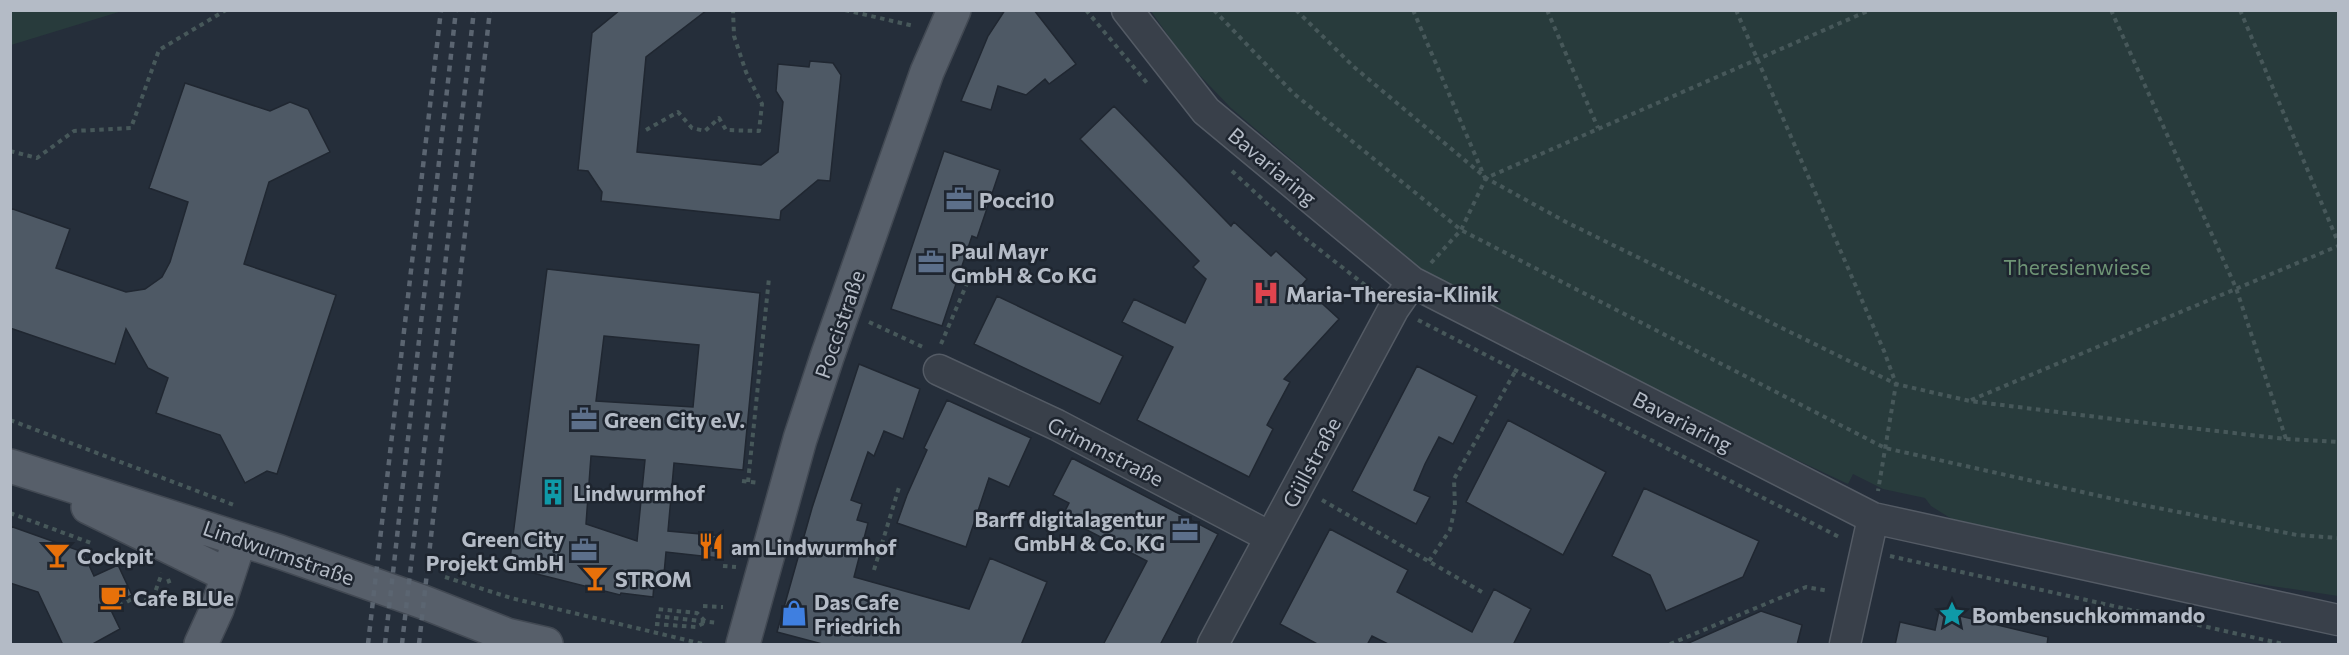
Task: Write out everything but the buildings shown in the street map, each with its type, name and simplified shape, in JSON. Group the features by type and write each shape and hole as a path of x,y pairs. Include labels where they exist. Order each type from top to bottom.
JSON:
{"main road":[{"name":"Poccistraße","path":"743,645 800,439 927,72 954,10"},
{"name":"Lindwurmstraße","path":"10,468 242,523 507,636 546,645"},
{"name":"Lindwurmstraße","path":"10,468 226,580"},
{"path":"201,645 210,628 242,523"},
{"path":"183,645 197,616 226,580"}],"street":[{"name":"Bavariaring","path":"1131,13 1206,111 1412,282 1873,518 2338,620"},
{"name":"Güllstraße","path":"1213,645 1394,308 1412,282"},
{"name":"Grimmstraße","path":"938,362 1270,537"},
{"path":"1845,645 1873,518"}],"path":[{"path":"10,151 37,158 74,131 131,128 159,50 226,10"},
{"path":"646,130 678,112 692,128 705,131 719,118 726,130 759,131 762,104 746,72 734,36 733,10"},
{"path":"845,10 914,26"},
{"path":"1214,10 1293,93 1461,230 1885,448 2127,502 2297,535 2338,538"},
{"path":"1296,10 1354,67 1486,178 1566,222 1896,384 1970,401 2286,439 2338,442"},
{"path":"1413,10 1486,178"},
{"path":"1547,10 1598,128"},
{"path":"1736,10 1884,351 1896,384 1873,518"},
{"path":"1412,282 1461,230 1486,178 1870,10"},
{"path":"2111,10 2235,288 2286,439"},
{"path":"1970,401 2338,244 2240,10"},
{"path":"748,482 769,278"},
{"path":"844,311 938,362 968,281"},
{"path":"1429,561 1450,530 1455,507 1454,479 1516,370"},
{"name":"Lindwurmstraße","path":"10,420 197,491 242,523"},
{"path":"742,481 759,483"},
{"path":"874,570 900,484"},
{"path":"1298,486 1482,591"},
{"path":"10,513 96,545"},
{"path":"723,566 736,567"},
{"path":"156,568 162,572 171,587"},
{"path":"111,610 134,598 148,601 154,595 162,572"},
{"path":"434,574 511,598 703,644"},
{"path":"1670,645 1806,587 1855,596"},
{"path":"703,606 724,607"},
{"path":"657,609 697,613 706,622"},
{"path":"656,616 718,623"},
{"path":"655,624 696,627 706,622"}],"green space":[{"path":"11,10 122,10 122,11 11,45"},
{"name":"Theresienwiese","path":"1151,11 2338,11 2338,596 2180,572 1955,521 1931,506 1925,498 1883,489 1853,474 1848,484 1563,350 1456,293 1414,264 1231,108 1185,60"}],"railway":[{"path":"368,644 441,10"},
{"path":"385,644 456,10"},
{"path":"402,644 474,10"},
{"path":"419,644 490,10"}],"place":[{"name":"Pocci10","path":"959,199"},
{"name":"Paul Mayr GmbH & Co KG","path":"931,262"},
{"name":"Maria-Theresia-Klinik","path":"1266,293"},
{"name":"Green City e.V.","path":"584,419"},
{"name":"Lindwurmhof","path":"553,492"},
{"name":"Barff digitalagentur GmbH & Co. KG","path":"1185,530"},
{"name":"am Lindwurmhof","path":"711,546"},
{"name":"Green City Projekt GmbH","path":"584,550"},
{"name":"Cockpit","path":"57,555"},
{"name":"STROM","path":"595,578"},
{"name":"Cafe BLUe","path":"113,597"},
{"name":"Das Cafe Friedrich","path":"794,613"},
{"name":"Bombensuchkommando","path":"1952,614"}]}
